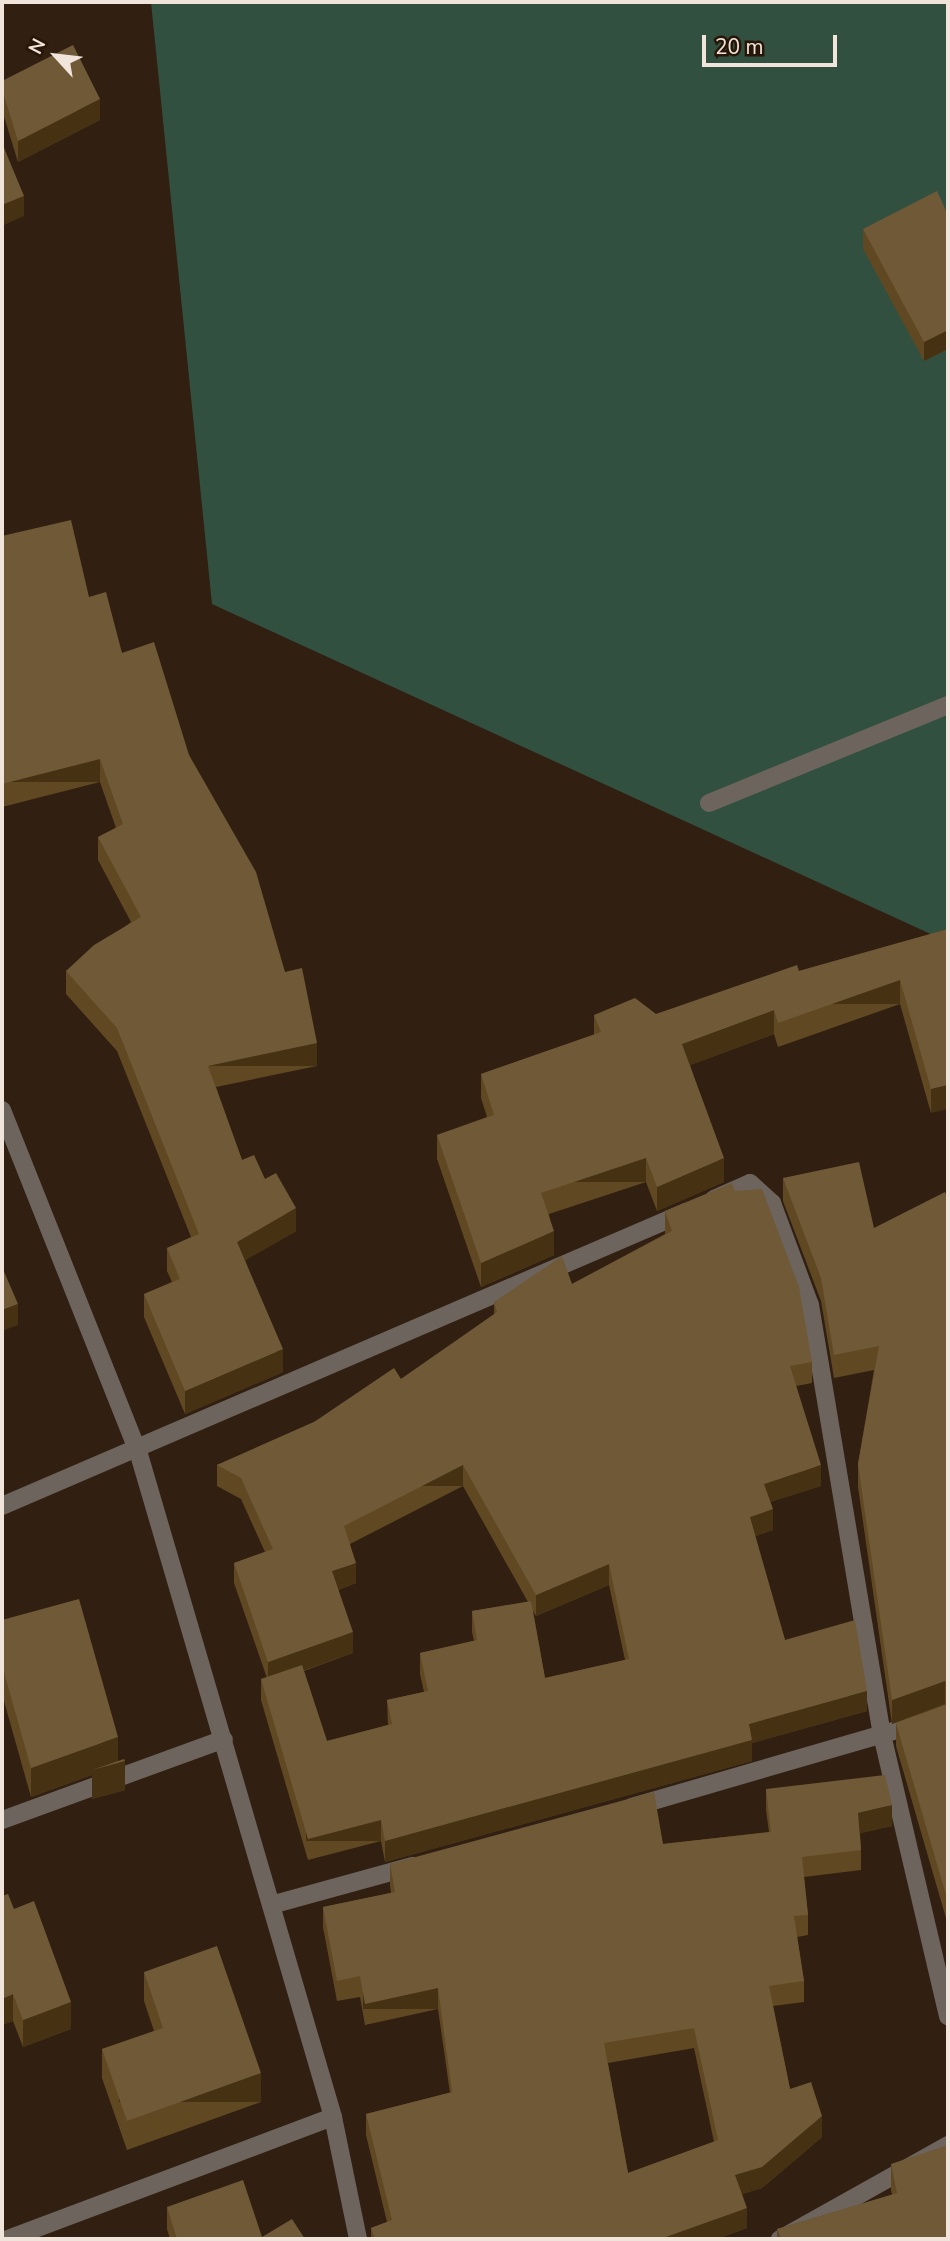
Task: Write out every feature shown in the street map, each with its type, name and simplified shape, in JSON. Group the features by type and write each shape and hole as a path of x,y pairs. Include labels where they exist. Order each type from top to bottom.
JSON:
{"street":[{"path":"709,803 948,705"},
{"path":"2,1110 138,1451 333,2118 358,2239"},
{"path":"2,1506 138,1451 750,1184 772,1203 810,1305 883,1739 948,2017"},
{"path":"617,1811 883,1739 948,1716"},
{"path":"2,1820 224,1738"},
{"path":"271,1905 430,1861"},
{"path":"8,2239 333,2118"},
{"path":"780,2239 948,2145"}],"green space":[{"path":"151,2 948,2 948,942 212,604"}],"building":[{"path":"73,45 100,99 18,141 2,81"},
{"path":"2,143 24,196 2,205"},
{"path":"937,191 948,215 948,330 924,342 863,229"},
{"path":"71,520 89,597 106,592 122,653 154,642 189,755 256,872 285,972 302,968 317,1043 208,1066 242,1160 254,1155 265,1179 276,1173 296,1208 237,1242 283,1349 185,1391 144,1294 180,1279 167,1248 199,1234 117,1028 66,971 94,945 141,917 98,837 123,824 100,759 2,784 2,536"},
{"path":"948,929 948,1085 931,1089 900,980 778,1023 774,1010 682,1044 724,1158 657,1187 646,1158 541,1193 554,1231 481,1263 437,1135 494,1115 481,1074 601,1032 594,1015 635,998 656,1014 797,965 799,971"},
{"path":"859,1162 874,1228 945,1192 948,1199 948,1683 945,1681 892,1700 858,1464 879,1346 834,1355 821,1278 783,1178"},
{"path":"732,1183 735,1191 762,1189 799,1287 812,1362 790,1366 821,1465 764,1484 773,1509 750,1517 785,1640 855,1620 867,1691 749,1724 752,1740 385,1841 381,1820 308,1839 261,1679 302,1665 327,1741 392,1724 387,1700 428,1691 420,1653 477,1640 472,1611 531,1601 545,1678 629,1659 609,1564 536,1595 463,1465 344,1526 356,1563 332,1571 353,1632 268,1662 234,1563 273,1549 241,1478 217,1465 314,1422 394,1368 401,1379 497,1312 494,1302 562,1256 572,1284 672,1231 665,1211"},
{"path":"2,1267 18,1304 2,1310"},
{"path":"79,1599 118,1737 31,1768 2,1665 2,1620"},
{"path":"948,1704 948,1902 896,1723"},
{"path":"124,1759 125,1761 92,1770"},
{"path":"885,1775 892,1805 858,1813 861,1850 802,1857 808,1915 794,1916 804,1981 769,1986 790,2089 811,2082 822,2116 762,2167 735,2175 747,2208 660,2239 375,2239 371,2228 392,2220 366,2114 452,2092 438,1988 365,2004 360,1976 337,1981 323,1907 395,1892 390,1864 654,1792 663,1844 771,1832 766,1789","holes":["694,2028 718,2140 628,2173 604,2043"]},
{"path":"8,1894 14,1909 34,1901 71,2002 23,2020 13,1994 2,1999 2,1896"},
{"path":"217,1946 261,2073 127,2121 102,2049 163,2028 144,1972"},
{"path":"948,2145 948,2239 781,2239 777,2229 897,2193 891,2164"},
{"path":"243,2180 262,2237 292,2219 305,2239 177,2239 167,2207"}]}
